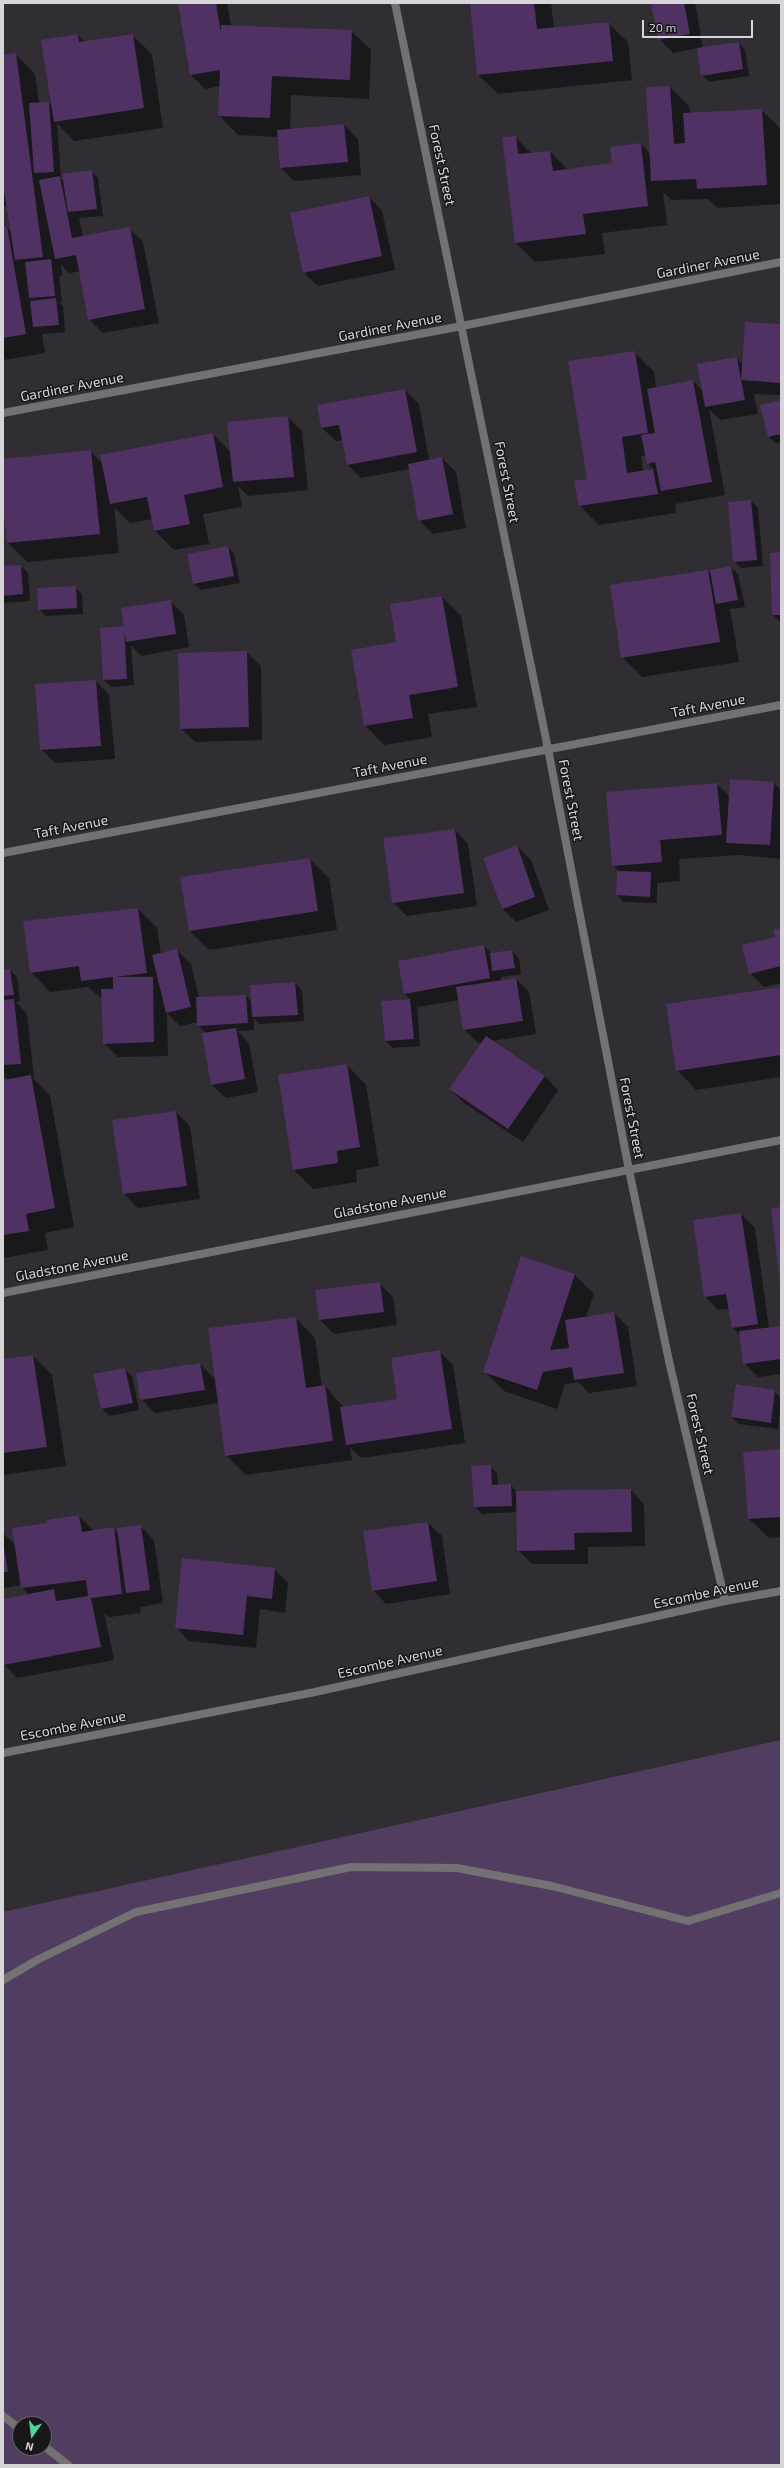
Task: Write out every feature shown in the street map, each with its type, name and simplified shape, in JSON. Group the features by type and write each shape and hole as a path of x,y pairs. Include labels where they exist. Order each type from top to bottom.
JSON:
{"street":[{"name":"Forest Street","path":"395,3 548,749 629,1170 669,1361 725,1601"},
{"name":"Gardiner Avenue","path":"3,413 462,326 781,262"},
{"name":"Taft Avenue","path":"3,853 781,705"},
{"name":"Gladstone Avenue","path":"3,1293 781,1140"},
{"name":"Escombe Avenue","path":"3,1752 315,1692 725,1601 781,1591"},
{"path":"3,1980 39,1958 136,1912 351,1867 457,1868 552,1886 688,1921 781,1893"},
{"path":"3,2416 12,2423"},
{"path":"52,2452 68,2465"}],"shaded area":[{"path":"781,1740 781,2465 3,2465 3,1912"}],"building":[{"path":"178,3 216,3 221,33 221,25 352,30 350,80 272,76 270,118 218,116 220,70 190,75"},
{"path":"470,3 534,3 537,29 609,22 613,61 477,75"},
{"path":"651,3 684,3 690,34 658,40"},
{"path":"78,34 79,42 133,34 144,108 54,122 41,40"},
{"path":"739,42 743,69 701,76 697,48"},
{"path":"16,53 43,257 15,260 3,185 3,55"},
{"path":"670,86 674,144 685,143 683,113 762,109 767,185 697,189 696,179 651,181 646,87"},
{"path":"49,102 54,172 34,173 29,103"},
{"path":"344,124 348,162 280,168 277,130"},
{"path":"516,136 518,154 550,151 553,171 612,163 610,147 641,143 648,206 583,214 586,234 515,243 502,137"},
{"path":"92,170 97,209 68,212 62,174"},
{"path":"60,176 72,238 130,227 145,309 88,320 76,255 55,259 39,180"},
{"path":"369,196 382,256 303,273 290,213"},
{"path":"7,226 26,334 3,338 3,227"},
{"path":"51,259 55,296 29,298 25,262"},
{"path":"56,298 59,325 33,327 30,301"},
{"path":"745,322 781,324 781,383 741,380"},
{"path":"635,351 648,433 622,437 627,473 653,469 658,494 579,506 574,481 587,479 568,361"},
{"path":"737,357 745,400 705,407 697,364"},
{"path":"693,380 712,482 661,491 655,462 647,464 641,435 655,433 647,389"},
{"path":"405,389 417,452 347,465 339,425 321,428 317,405"},
{"path":"781,400 781,434 768,437 760,405"},
{"path":"288,416 294,477 233,482 227,422"},
{"path":"213,433 223,487 184,495 190,524 154,531 147,497 110,504 100,455"},
{"path":"91,450 100,534 7,543 3,508 3,459"},
{"path":"442,457 453,514 418,521 408,464"},
{"path":"751,500 757,560 733,562 728,502"},
{"path":"228,546 234,576 193,584 187,554"},
{"path":"781,552 781,615 772,615 770,553"},
{"path":"21,565 23,594 3,596 3,566"},
{"path":"731,566 738,600 716,604 710,570"},
{"path":"708,570 720,642 621,658 610,585"},
{"path":"76,586 77,608 38,610 37,588"},
{"path":"442,596 458,687 409,695 413,718 364,726 351,650 396,642 390,604"},
{"path":"171,600 176,634 126,642 121,608"},
{"path":"124,626 127,679 103,680 100,628"},
{"path":"247,651 249,727 180,729 178,653"},
{"path":"96,680 101,746 40,750 35,684"},
{"path":"730,779 774,782 770,845 726,843"},
{"path":"717,783 722,835 660,840 662,862 612,866 606,792"},
{"path":"455,829 464,893 392,903 383,838"},
{"path":"517,845 535,897 502,909 483,858"},
{"path":"310,858 318,911 189,931 180,877"},
{"path":"617,871 651,872 650,897 616,895"},
{"path":"138,908 147,973 115,977 153,977 154,1042 103,1044 101,989 113,989 113,977 81,981 79,966 30,973 23,921"},
{"path":"781,928 781,966 749,974 742,945 775,937 773,930"},
{"path":"484,945 490,978 404,994 398,961"},
{"path":"177,949 191,1007 166,1013 152,955"},
{"path":"512,950 515,968 492,971 490,953"},
{"path":"10,969 14,995 3,996 3,970"},
{"path":"516,978 523,1021 463,1030 456,987"},
{"path":"295,982 298,1015 252,1017 250,985"},
{"path":"781,987 781,1055 676,1071 666,1004"},
{"path":"246,995 248,1023 197,1026 196,997"},
{"path":"14,999 21,1064 3,1065 3,1000"},
{"path":"410,999 414,1039 385,1041 381,1001"},
{"path":"236,1028 245,1079 211,1085 202,1033"},
{"path":"486,1036 545,1076 508,1129 449,1089"},
{"path":"347,1064 360,1147 337,1151 338,1163 293,1170 278,1075"},
{"path":"31,1075 55,1208 26,1214 29,1231 3,1235 3,1080"},
{"path":"176,1111 187,1186 123,1194 112,1120"},
{"path":"781,1207 781,1282 780,1282 771,1208"},
{"path":"741,1213 758,1324 732,1328 726,1294 704,1297 693,1220"},
{"path":"521,1256 575,1274 550,1350 569,1348 565,1320 614,1312 624,1373 574,1380 572,1367 543,1372 537,1390 483,1372"},
{"path":"380,1282 384,1312 319,1320 315,1290"},
{"path":"296,1317 306,1388 325,1385 333,1441 225,1456 208,1328"},
{"path":"781,1326 781,1359 743,1364 739,1331"},
{"path":"440,1350 452,1429 346,1445 340,1407 397,1399 391,1358"},
{"path":"33,1355 47,1447 3,1453 3,1359"},
{"path":"200,1363 205,1390 140,1400 136,1373"},
{"path":"125,1368 133,1403 101,1409 93,1374"},
{"path":"736,1384 775,1390 771,1423 731,1417"},
{"path":"781,1449 781,1517 748,1519 743,1452"},
{"path":"491,1465 492,1485 511,1484 512,1506 474,1507 471,1466"},
{"path":"631,1489 632,1532 574,1533 575,1550 517,1551 516,1491"},
{"path":"79,1515 82,1532 114,1527 122,1594 91,1598 101,1647 3,1665 3,1599 54,1589 56,1601 88,1596 86,1580 21,1588 12,1528 47,1523 47,1520"},
{"path":"428,1522 437,1581 372,1591 363,1531"},
{"path":"141,1525 150,1590 126,1593 117,1528"},
{"path":"4,1548 8,1572 3,1572"},
{"path":"182,1558 275,1568 272,1599 247,1596 243,1635 175,1628"}]}
